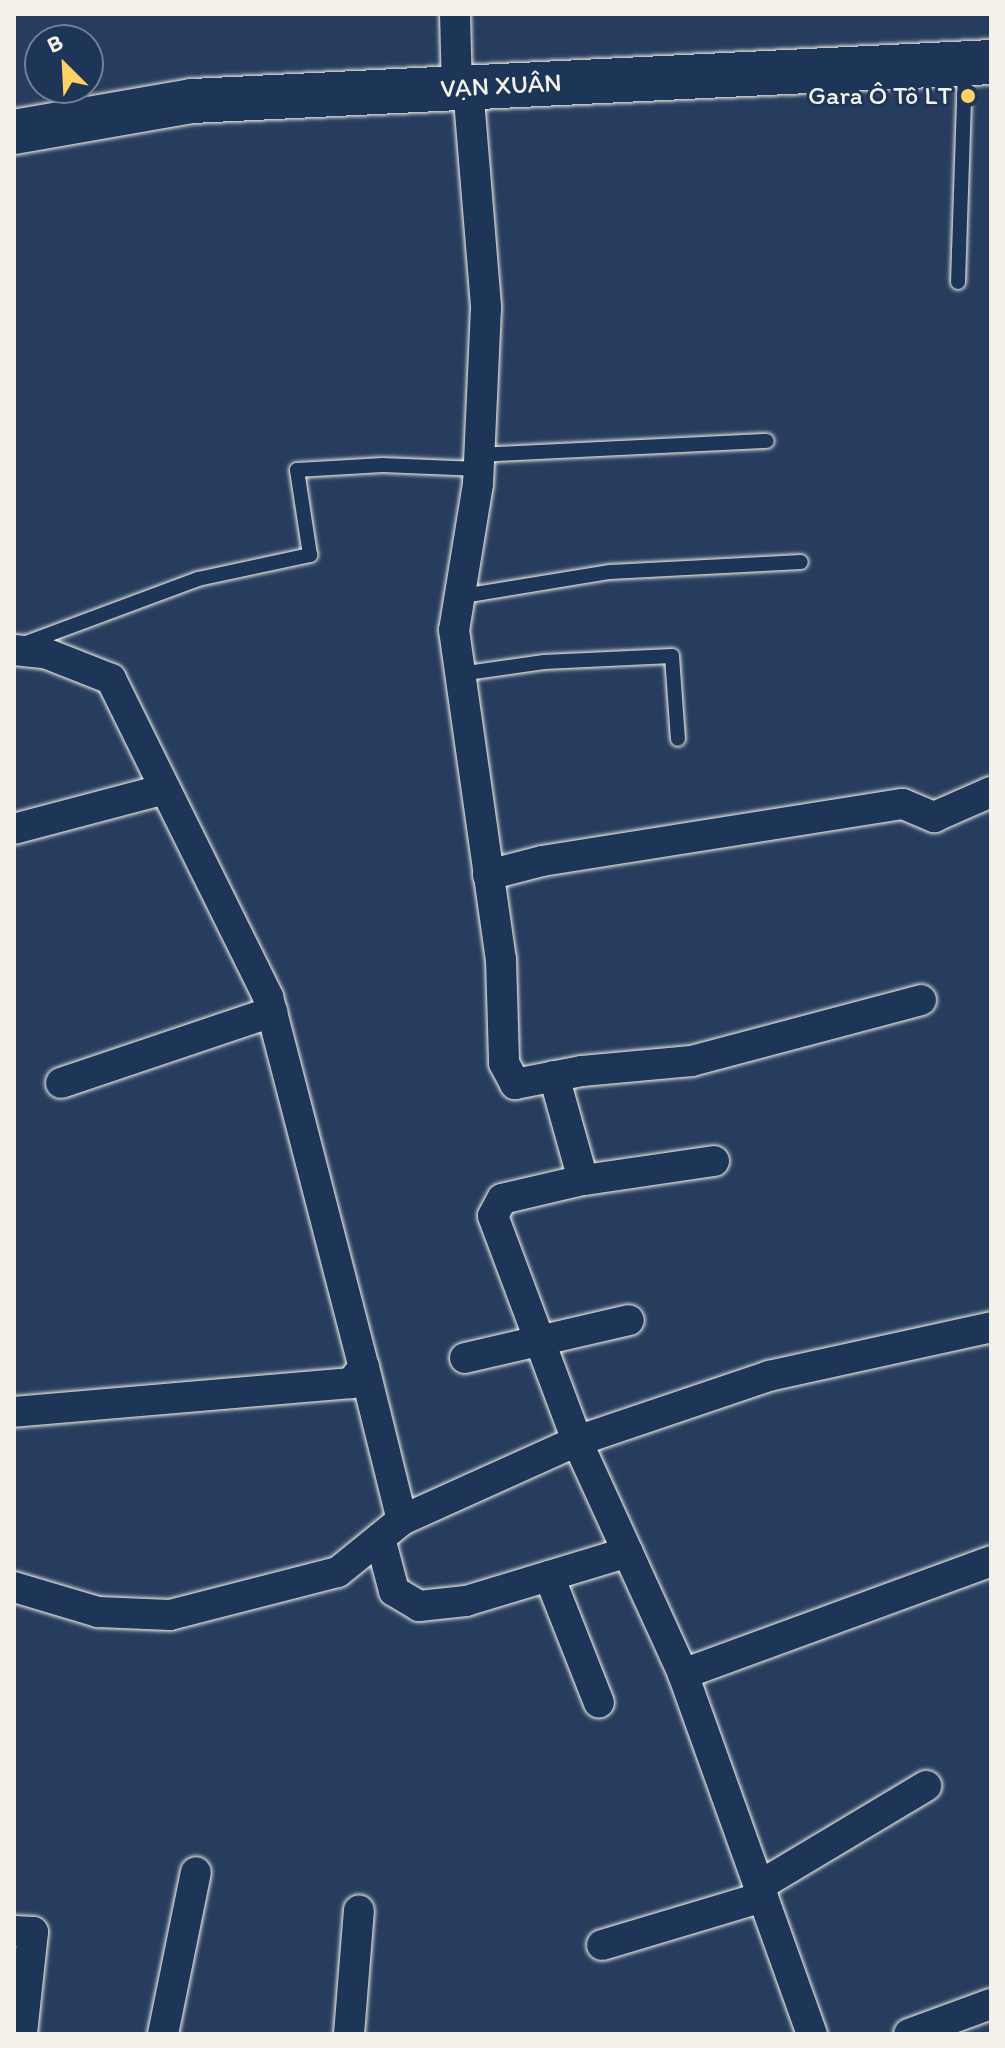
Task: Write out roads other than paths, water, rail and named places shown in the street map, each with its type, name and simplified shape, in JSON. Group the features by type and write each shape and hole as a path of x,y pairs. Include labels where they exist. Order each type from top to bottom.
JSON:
{"highway":[{"name":"VẠN XUÂN","path":"14,132 192,101 978,62"}],"street":[{"path":"455,14 486,308 479,462 463,596 454,630 501,959 504,1063 515,1084 554,1076 692,1061 921,1000"},
{"path":"14,649 45,653 111,679 272,1012 364,1367 391,1529 394,1591 419,1606 466,1601 628,1552"},
{"path":"14,829 165,789"},
{"path":"488,875 542,861 903,804 934,817 991,792"},
{"path":"61,1083 272,1012"},
{"path":"554,1076 583,1180"},
{"path":"714,1161 583,1180 502,1199 493,1216 577,1441 683,1674 812,2034"},
{"path":"465,1358 629,1320"},
{"path":"14,1587 98,1612 170,1615 338,1572 391,1529 577,1441 769,1376 991,1327"},
{"path":"14,1412 351,1383 364,1367"},
{"path":"683,1674 991,1561"},
{"path":"549,1576 599,1703"},
{"path":"602,1945 761,1891 926,1786"},
{"path":"163,2034 196,1872"},
{"path":"349,2034 359,1910"},
{"path":"14,1931 33,1932 22,2034"},
{"path":"909,2034 991,2004"}],"lane":[{"path":"958,282 978,62"},
{"path":"14,649 198,579 310,555 297,470 479,462 767,441"},
{"path":"463,596 610,572 801,562"},
{"path":"460,674 544,662 672,656 678,739"}],"place":[{"name":"Gara Ô Tô LT","path":"968,96"}]}
